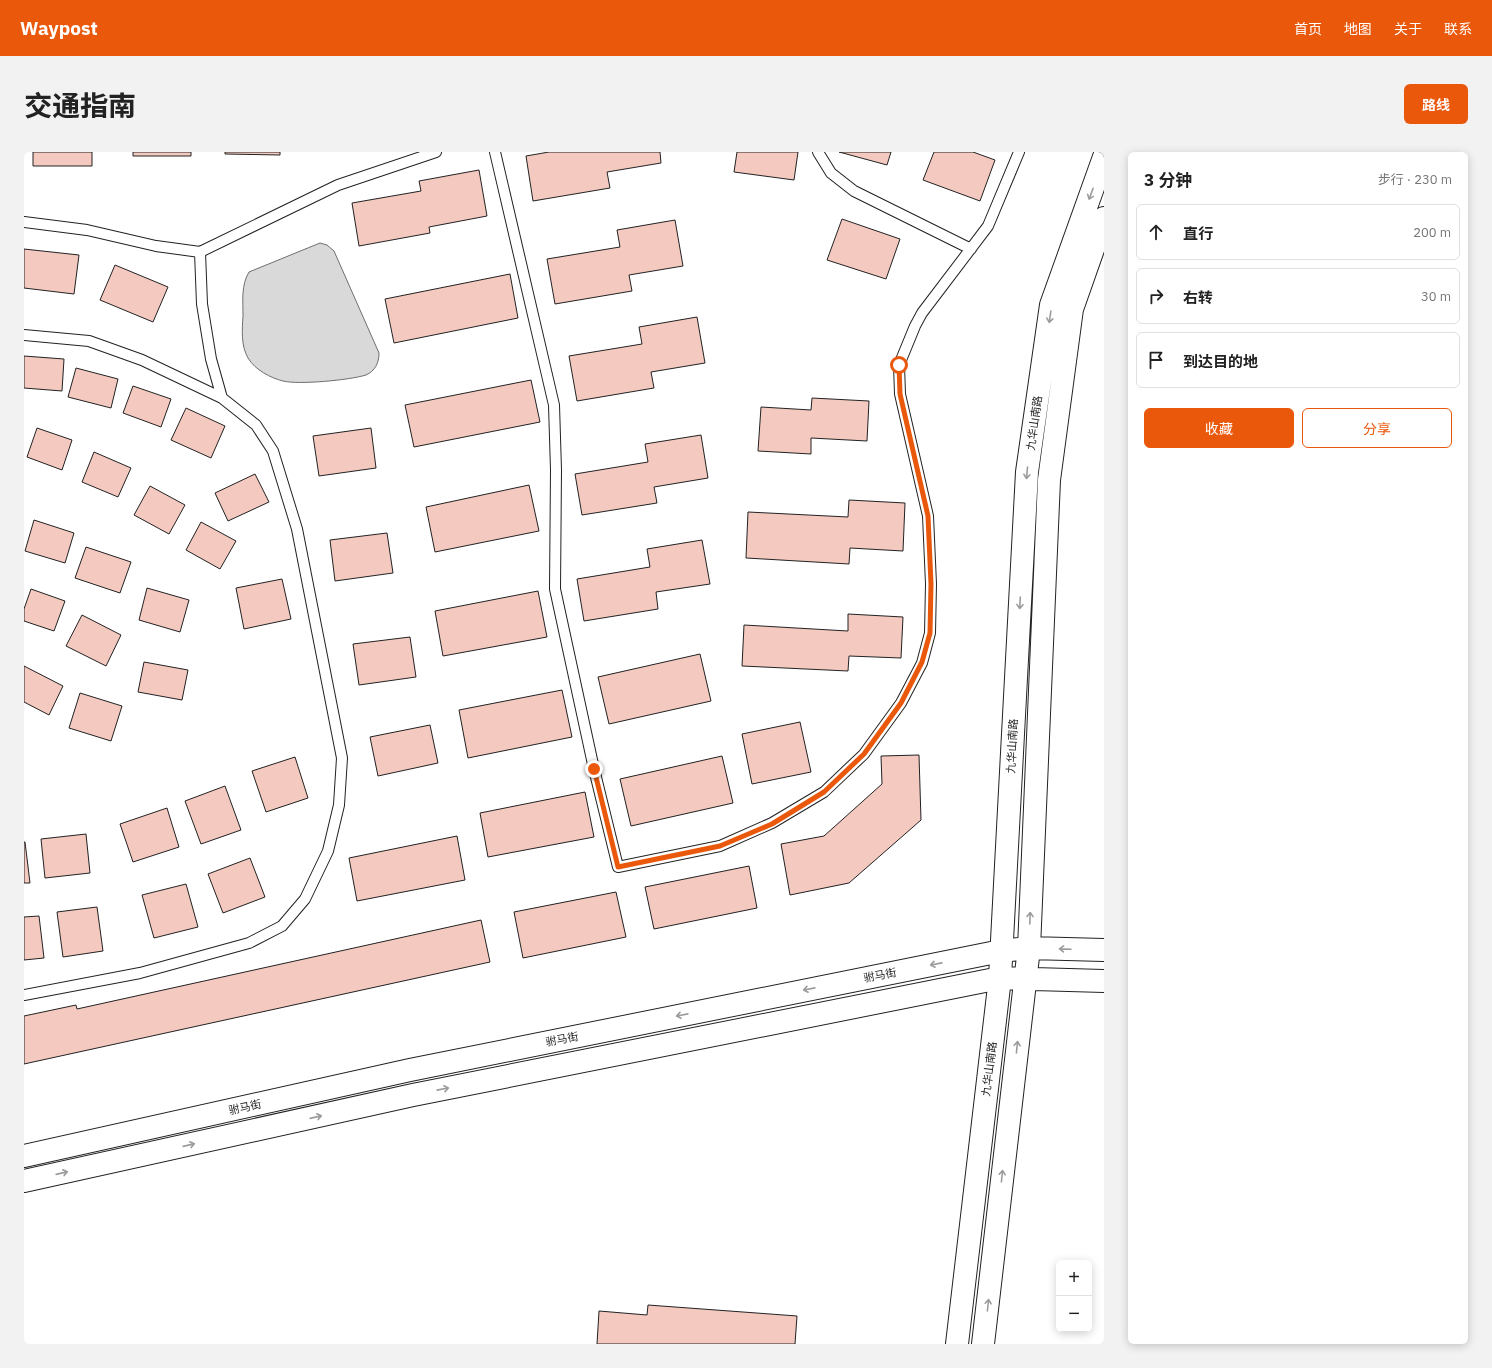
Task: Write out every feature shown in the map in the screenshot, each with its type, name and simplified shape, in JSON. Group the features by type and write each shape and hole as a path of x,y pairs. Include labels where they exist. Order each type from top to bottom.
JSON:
{"main road":[{"name":"九华山南路","path":"957,1344 1000,978 1027,472 1052,305 1104,157"},
{"name":"九华山南路","path":"984,1344 1029,948 1049,480 1072,309 1104,218"},
{"name":"驸马街","path":"24,1156 410,1070 1001,950 1029,948 1104,950"},
{"path":"24,1182 413,1095 1000,978 1104,981"}],"lane":[{"path":"24,222 87,230 156,246 200,252 338,185 436,152"},
{"path":"495,152 554,405 556,470 555,589 594,769 618,867 720,846 772,824 824,792 864,754 901,703 922,662 930,633 931,584 928,516 900,394 899,365 922,313 988,226 1019,152"},
{"path":"818,152 831,173 854,191 971,248"},
{"path":"200,252 202,304 211,359 222,398"},
{"path":"24,335 88,340 142,360 222,398 256,425 273,451 297,529 342,758 339,805 328,851 305,899 282,926 249,943 140,973 24,994"}],"shaded area":[{"path":"320,243 327,245 334,251 379,353 376,366 366,375 337,380 291,382 273,378 259,370 251,362 244,348 242,332 243,293 246,277 249,272"}],"building":[{"path":"33,152 92,152 92,166 33,166"},
{"path":"133,152 191,152 191,156 133,156"},
{"path":"225,152 280,152 280,155 225,154"},
{"path":"549,152 660,152 661,163 607,172 610,188 533,201 526,156"},
{"path":"737,152 798,152 794,180 734,172"},
{"path":"839,152 891,152 887,165"},
{"path":"934,152 973,152 995,160 980,201 923,180"},
{"path":"479,170 487,216 429,227 430,233 359,246 352,203 421,191 419,181"},
{"path":"842,219 900,239 886,279 827,260"},
{"path":"675,220 683,266 629,275 632,291 555,304 547,259 620,247 617,230"},
{"path":"24,249 79,255 74,294 24,288"},
{"path":"115,265 168,287 153,322 100,300"},
{"path":"510,274 518,318 394,343 385,299"},
{"path":"697,317 705,363 651,372 654,388 577,401 569,356 642,344 639,327"},
{"path":"24,356 64,359 62,391 24,388"},
{"path":"76,368 118,379 111,408 68,397"},
{"path":"531,380 540,422 414,447 405,405"},
{"path":"133,386 171,399 161,427 123,413"},
{"path":"812,398 869,401 867,441 811,438 811,454 758,451 761,407 811,410"},
{"path":"186,408 225,426 211,458 171,440"},
{"path":"37,428 72,440 62,470 27,457"},
{"path":"371,428 376,468 319,476 313,436"},
{"path":"701,435 708,478 654,487 657,503 582,515 575,474 648,462 645,444"},
{"path":"94,452 131,468 118,497 82,482"},
{"path":"255,474 269,502 228,521 215,493"},
{"path":"529,485 539,531 435,552 426,507"},
{"path":"150,486 185,505 169,534 134,515"},
{"path":"849,500 905,503 903,551 850,548 849,564 746,558 748,512 848,517"},
{"path":"34,520 74,533 65,563 25,551"},
{"path":"201,522 236,541 220,569 186,550"},
{"path":"387,533 393,573 335,581 330,540"},
{"path":"702,540 710,584 656,592 658,609 584,621 577,579 650,567 647,549"},
{"path":"86,547 131,562 120,593 75,578"},
{"path":"282,579 291,619 244,629 236,588"},
{"path":"147,588 189,600 180,632 139,620"},
{"path":"31,589 65,601 54,631 24,621 24,609"},
{"path":"538,591 547,637 443,656 435,611"},
{"path":"848,614 903,617 901,658 849,656 848,671 742,666 744,625 848,631"},
{"path":"82,615 121,635 106,666 66,646"},
{"path":"410,637 416,677 359,685 353,644"},
{"path":"700,654 711,701 609,724 598,677"},
{"path":"144,662 188,670 182,700 138,692"},
{"path":"24,666 63,686 49,715 24,702"},
{"path":"562,690 572,737 468,758 459,710"},
{"path":"80,693 122,706 111,741 69,728"},
{"path":"800,722 811,772 752,784 742,734"},
{"path":"430,725 438,763 378,776 370,737"},
{"path":"919,755 921,820 849,883 790,895 781,844 824,836 882,784 881,756"},
{"path":"722,756 733,803 631,826 620,779"},
{"path":"295,757 308,798 266,812 252,771"},
{"path":"225,786 241,830 201,844 185,801"},
{"path":"585,792 594,837 488,857 480,813"},
{"path":"167,808 179,847 133,862 120,824"},
{"path":"86,834 90,873 45,878 41,839"},
{"path":"457,836 465,880 357,901 349,858"},
{"path":"25,842 30,883 24,883"},
{"path":"250,858 265,897 223,913 208,874"},
{"path":"749,866 757,908 654,929 645,887"},
{"path":"186,884 198,927 154,938 142,895"},
{"path":"616,892 626,937 523,958 514,912"},
{"path":"97,907 103,951 63,957 57,912"},
{"path":"39,916 44,958 24,960 24,917"},
{"path":"481,920 490,962 24,1064 24,1016 76,1005 77,1009"},
{"path":"648,1305 797,1316 795,1344 597,1344 599,1311 647,1315"}],"route":[{"path":"594,769 618,867 720,846 772,824 824,792 864,754 901,703 922,662 930,633 931,584 928,516 900,394 899,365"}]}
